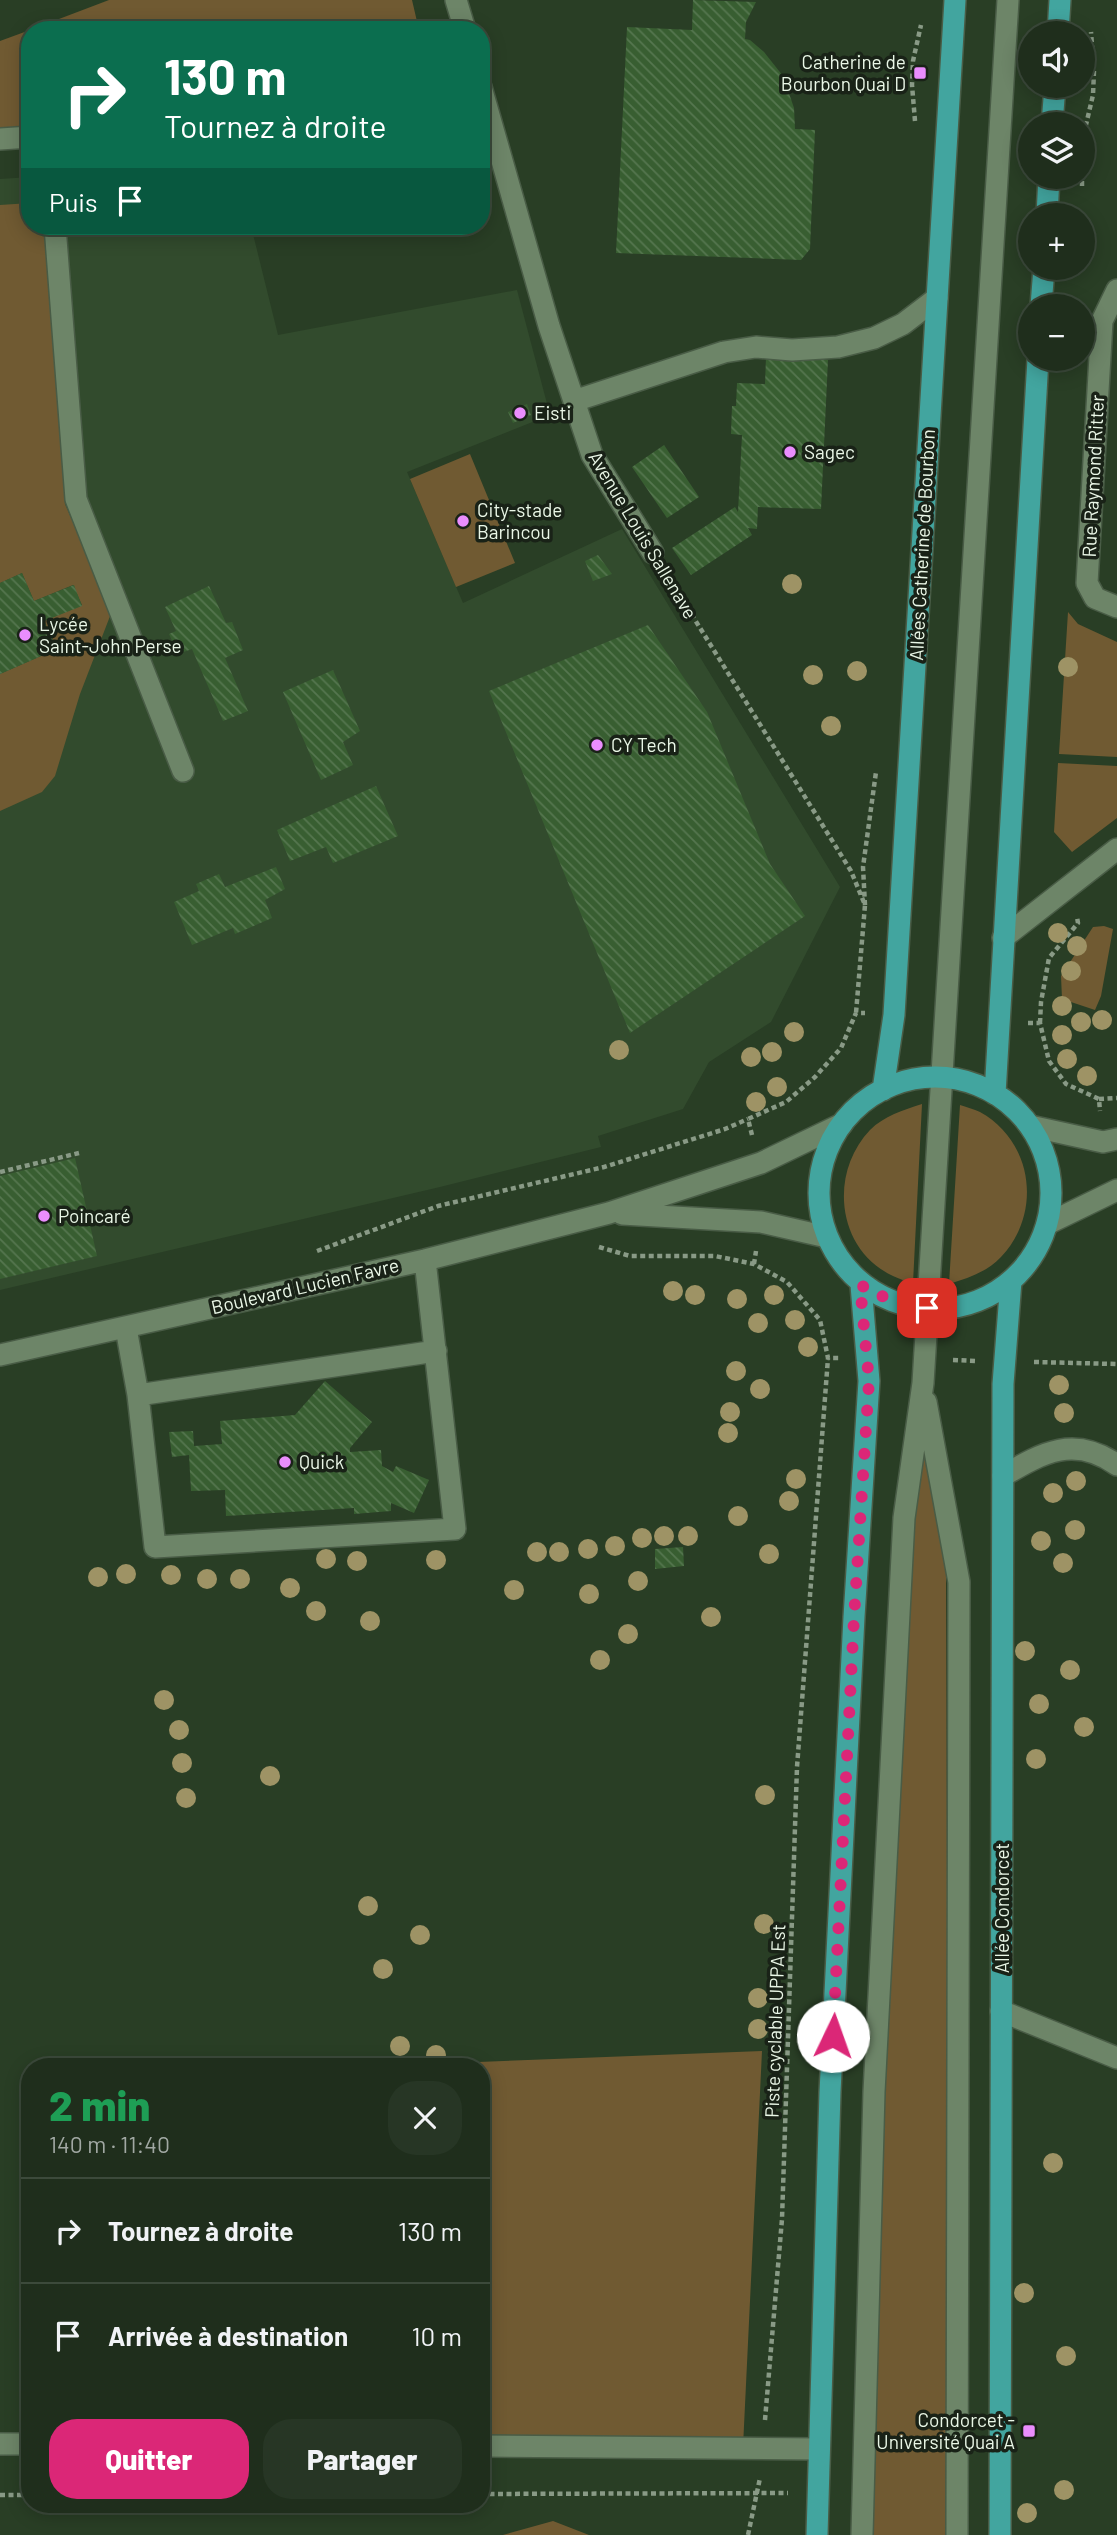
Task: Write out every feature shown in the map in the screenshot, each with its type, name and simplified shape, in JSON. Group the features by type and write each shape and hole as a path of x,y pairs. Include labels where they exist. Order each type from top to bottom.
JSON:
{"main road":[{"name":"Allées Catherine de Bourbon","path":"883,1090 894,1015 955,0"},
{"path":"1059,21 1060,0"},
{"path":"995,1094 1037,371"},
{"path":"943,1079 965,1081 995,1094 1014,1108 1030,1126 1043,1149 1050,1175 1051,1201 1047,1224 1039,1244 1028,1264 1011,1281 970,1304 927,1308 888,1299 860,1285 842,1263 827,1237 819,1195 828,1147 842,1124 861,1105 883,1090 908,1081 943,1079"},
{"name":"Allée Condorcet","path":"1000,2535 1003,1384 1011,1281"},
{"path":"817,2535 830,2092 869,1381 860,1285"}],"street":[{"path":"862,2535 874,2092 903,1546 923,1382 1007,0"},
{"path":"464,2 465,21"},
{"name":"Avenue Louis Sallenave","path":"490,125 549,326 592,455 653,553"},
{"path":"0,139 21,138"},
{"path":"56,235 76,499 183,771"},
{"name":"Rue Raymond Ritter","path":"1117,290 1102,321 1087,583 1095,598 1117,607"},
{"path":"574,401 724,352 756,347 792,350 838,347 874,338 903,324 937,298"},
{"path":"1003,938 1117,849"},
{"name":"Boulevard Lucien Favre","path":"0,1355 425,1260 609,1213 761,1163 842,1124"},
{"path":"1030,1126 1103,1142 1117,1139"},
{"path":"1047,1224 1117,1190"},
{"name":"Boulevard Lucien Favre","path":"609,1213 761,1222 827,1237"},
{"path":"126,1328 138,1395 155,1547 455,1529 425,1260"},
{"path":"138,1395 436,1351"},
{"path":"923,1382 959,1582 957,2535"},
{"path":"1003,1476 1036,1456 1079,1448 1102,1454 1117,1465"},
{"path":"1002,2011 1113,2051"},
{"path":"0,2444 21,2444"},
{"path":"490,2446 819,2449"}],"path":[{"path":"914,133 913,61 921,27"},
{"name":"Avenue Louis Sallenave","path":"653,553 850,871 865,905"},
{"path":"856,1013 865,905 863,867 876,770"},
{"path":"1040,1023 1049,958 1078,923 1076,911 1060,893"},
{"path":"1099,1099 1117,1098"},
{"path":"310,1253 438,1206 604,1167 725,1129 748,1119"},
{"path":"0,1172 79,1153"},
{"path":"593,1245 630,1256 715,1256 754,1264"},
{"name":"Piste cyclable UPPA Est","path":"748,2535 758,2494 763,2448 782,2220 797,1767 828,1358"},
{"path":"490,2494 796,2493"},
{"path":"0,2495 21,2495"}],"shaded area":[{"path":"109,0 412,0 417,21 54,21"},
{"path":"21,33 21,127 0,128 0,41"},
{"path":"21,178 21,235 253,235 278,335 517,290 550,415 407,472 463,603 622,529 840,887 771,1022 709,1062 683,1109 598,1136 601,1147 0,1290 0,179"},
{"path":"21,204 21,235 48,235 65,504 112,611 80,694 55,776 42,792 0,811 0,674 57,649 44,621 82,605 73,585 34,601 22,573 0,583 0,205"},
{"name":"City-stade Barincou","path":"470,454 515,563 456,587 410,479"},
{"path":"1068,612 1078,624 1117,642 1117,757 1059,754"},
{"path":"1058,763 1117,766 1117,818 1072,852 1054,832"},
{"path":"1093,927 1113,929 1101,996 1095,1010 1062,999 1061,976"},
{"path":"922,1104 913,1283 893,1276 874,1264 860,1248 850,1229 844,1188 848,1167 870,1130 888,1117"},
{"path":"960,1105 980,1112 998,1125 1012,1141 1021,1160 1027,1200 1023,1220 1014,1240 1001,1257 983,1271 949,1284"},
{"path":"922,1413 946,1566 949,2535 873,2535 883,2133 908,1604"},
{"path":"762,2051 743,2447 490,2447 490,2062"},
{"path":"553,2521 589,2535 503,2535"}],"building":[{"path":"693,0 756,2 746,22 745,39 764,52 783,76 794,108 795,129 815,130 810,249 801,260 616,253 627,27 692,30"},
{"path":"766,357 828,360 821,509 758,507 757,529 748,528 752,535 691,575 672,548 735,507 738,512 742,435 731,434 732,406 736,406 737,383 765,384"},
{"name":"Eisti","path":"527,404 531,415 513,423 508,412"},
{"path":"664,445 699,497 667,518 632,467"},
{"path":"598,555 612,574 593,581 585,561"},
{"name":"Lycée Saint-John Perse","path":"22,573 34,601 74,585 82,606 44,621 57,649 0,674 0,583"},
{"path":"209,586 226,623 232,622 243,650 225,658 248,711 223,721 192,649 178,654 169,634 176,631 165,607"},
{"path":"648,625 707,712 770,864 805,916 630,1033 489,691"},
{"path":"333,670 360,731 343,742 353,765 321,780 283,692"},
{"path":"376,786 398,836 333,863 326,847 290,861 277,830"},
{"path":"276,867 285,889 265,900 272,918 235,934 233,928 192,945 174,902 199,891 196,884 219,874 225,887"},
{"name":"Poincaré","path":"75,1158 97,1256 0,1279 0,1176"},
{"name":"Quick","path":"325,1381 372,1422 350,1448 350,1452 381,1450 382,1466 393,1472 396,1466 429,1480 414,1513 391,1503 391,1511 354,1514 354,1508 226,1516 225,1490 191,1491 189,1455 172,1457 169,1432 193,1431 194,1446 222,1444 220,1421 295,1415"},
{"path":"683,1547 684,1566 655,1569 655,1549"}],"place":[{"name":"Catherine de Bourbon Quai D","path":"920,73"},
{"name":"Eisti","path":"520,413"},
{"name":"Sagec","path":"790,452"},
{"name":"City-stade Barincou","path":"463,521"},
{"name":"Lycée Saint-John Perse","path":"25,635"},
{"name":"CY Tech","path":"597,745"},
{"name":"Poincaré","path":"44,1216"},
{"name":"Quick","path":"285,1462"},
{"name":"Condorcet - Université Quai A","path":"1029,2431"}],"route":[{"path":"833,2036 869,1381 860,1285 888,1299 916,1308 927,1308"}]}
